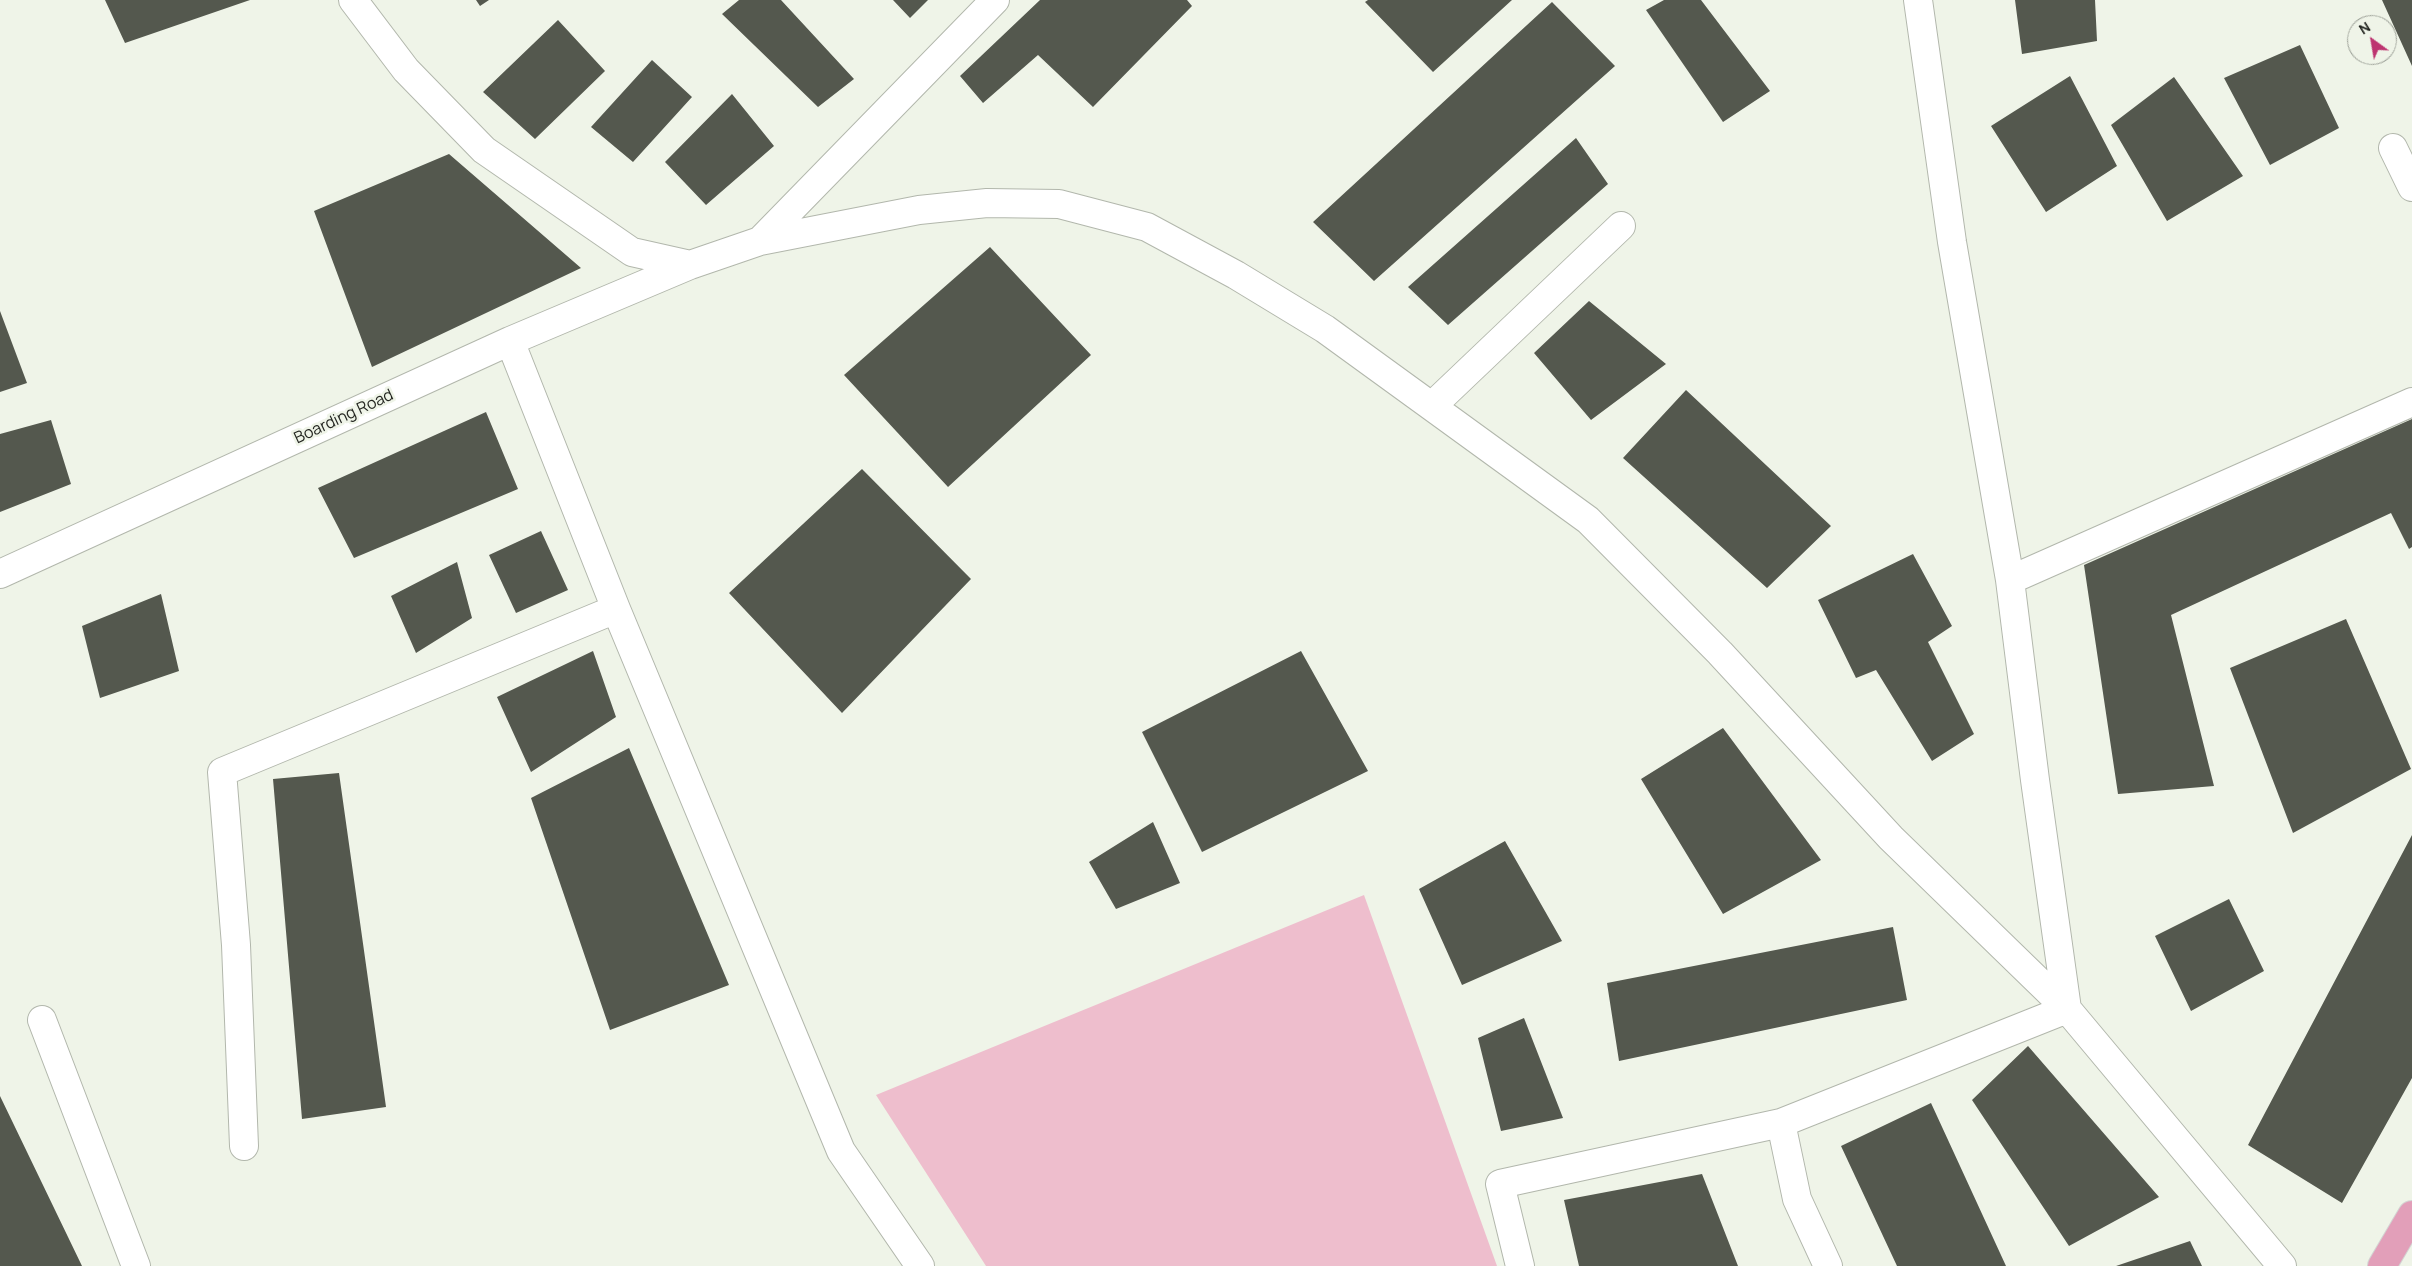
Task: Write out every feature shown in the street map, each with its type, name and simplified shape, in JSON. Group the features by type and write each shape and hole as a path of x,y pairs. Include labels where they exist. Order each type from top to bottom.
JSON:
{"main road":[{"path":"2382,1266 2412,1215"}],"street":[{"path":"353,0 406,70 484,150 632,252 690,265"},
{"path":"760,241 995,0"},
{"path":"1520,1266 1500,1184 1781,1123 2067,1010 2010,580 1952,242 1918,0"},
{"path":"2392,148 2412,187"},
{"name":"Boarding Road","path":"0,574 510,341 690,265 760,241 919,210 987,202 1059,204 1147,227 1236,275 1325,330 1588,520 1720,652 1891,838 2067,1010 2282,1266"},
{"path":"1432,406 1621,226"},
{"path":"510,341 616,609 841,1151 920,1266"},
{"path":"2010,580 2412,402"},
{"path":"244,1146 236,945 222,772 616,609"},
{"path":"42,1020 136,1266"},
{"path":"1781,1123 1797,1199 1828,1266"}],"shaded area":[{"path":"1364,895 1497,1266 986,1266 876,1095"}],"building":[{"path":"105,0 250,0 125,43"},
{"path":"476,0 489,0 480,6"},
{"path":"739,0 781,0 854,79 818,107 722,14"},
{"path":"893,0 928,0 910,18"},
{"path":"1040,0 1187,0 1192,6 1093,107 1038,55 983,103 960,76"},
{"path":"1368,0 1512,0 1433,72 1365,2"},
{"path":"1664,0 1701,0 1770,91 1723,122 1646,10"},
{"path":"2015,0 2095,0 2097,41 2022,54"},
{"path":"2382,0 2412,0 2412,66 2397,33 2397,15 2389,15"},
{"path":"1552,2 1615,66 1374,281 1313,222"},
{"path":"558,20 605,71 535,139 483,92"},
{"path":"2300,45 2339,128 2270,165 2224,78"},
{"path":"652,60 692,97 633,162 591,127"},
{"path":"2070,76 2117,166 2046,212 1991,126"},
{"path":"2174,77 2243,176 2167,221 2111,125"},
{"path":"732,94 774,146 706,205 665,162"},
{"path":"1576,138 1608,184 1448,325 1408,287"},
{"path":"449,154 581,268 372,367 314,211"},
{"path":"990,247 1091,355 948,487 844,375"},
{"path":"1589,301 1666,364 1591,420 1534,353"},
{"path":"0,311 27,383 0,392"},
{"path":"1686,390 1831,526 1767,588 1623,458"},
{"path":"486,412 518,489 354,558 318,488"},
{"path":"2412,419 2412,547 2409,549 2391,513 2171,615 2214,786 2118,794 2084,565"},
{"path":"51,420 71,484 0,512 0,434"},
{"path":"862,469 971,579 842,713 729,593"},
{"path":"541,531 568,590 516,613 489,555"},
{"path":"1913,554 1952,626 1928,642 1974,734 1932,761 1876,670 1856,678 1818,600"},
{"path":"457,562 472,618 416,653 391,596"},
{"path":"161,594 179,671 100,698 82,626"},
{"path":"2346,619 2411,769 2293,833 2230,668"},
{"path":"593,651 616,717 531,772 497,697"},
{"path":"1301,651 1368,771 1202,852 1142,732"},
{"path":"1723,728 1821,860 1723,914 1641,779"},
{"path":"629,748 729,985 610,1030 531,798"},
{"path":"339,773 386,1107 302,1119 273,779"},
{"path":"1153,822 1180,883 1116,909 1089,862"},
{"path":"2412,835 2412,1078 2342,1203 2248,1145"},
{"path":"1505,841 1562,941 1462,985 1419,889"},
{"path":"2229,899 2264,971 2191,1011 2155,936"},
{"path":"1893,927 1907,1000 1619,1061 1607,983"},
{"path":"1524,1018 1563,1118 1501,1131 1478,1038"},
{"path":"2028,1046 2159,1197 2069,1246 1972,1100"},
{"path":"0,1096 82,1266 0,1266"},
{"path":"1931,1103 2006,1266 1897,1266 1841,1146"},
{"path":"1702,1174 1738,1266 1579,1266 1564,1200"},
{"path":"2190,1241 2202,1266 2116,1266"}]}
